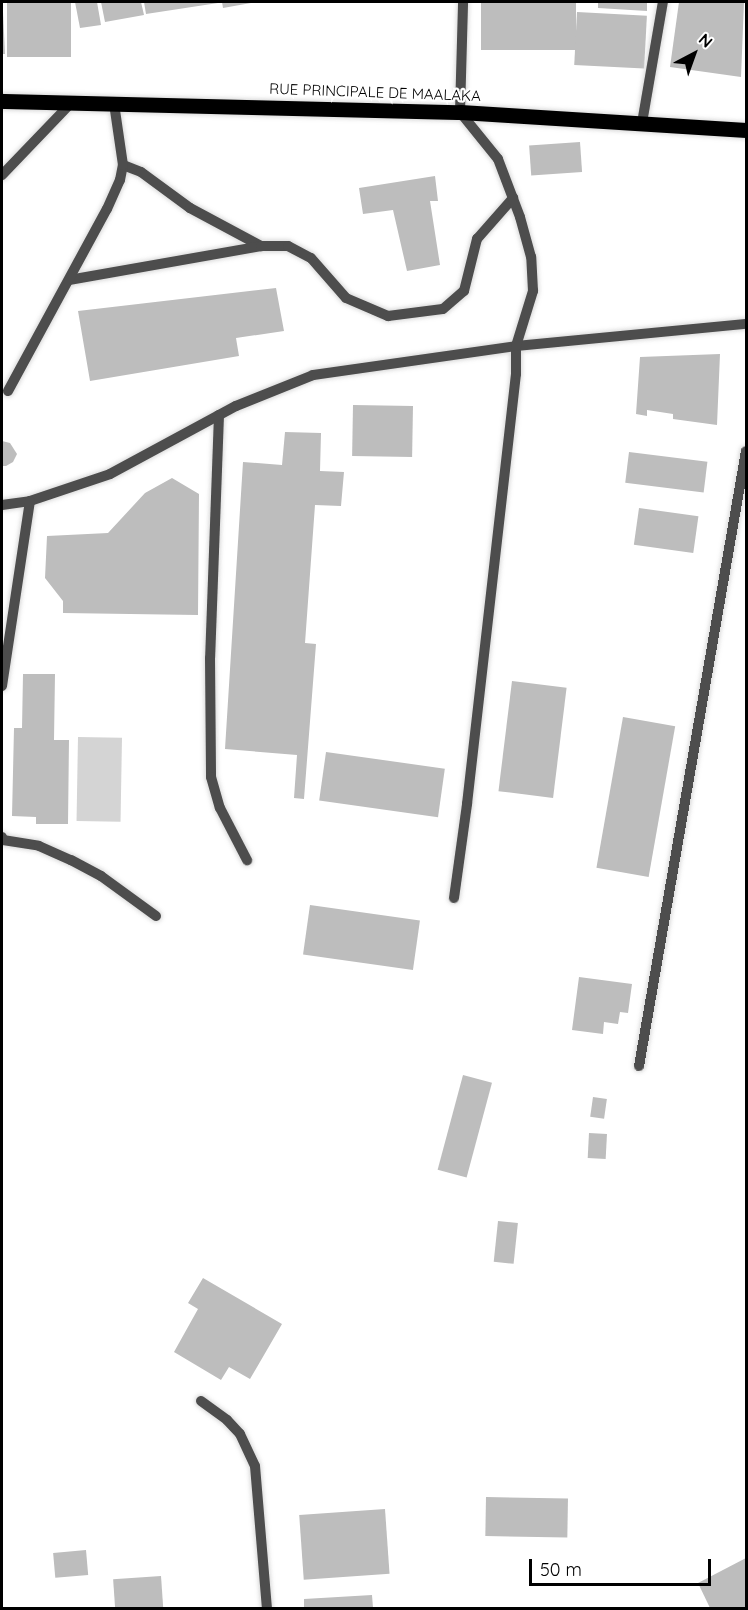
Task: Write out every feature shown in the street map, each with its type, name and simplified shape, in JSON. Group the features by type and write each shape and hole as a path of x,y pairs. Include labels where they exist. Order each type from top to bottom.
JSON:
{"main road":[{"name":"RUE PRINCIPALE DE MAALAKA","path":"2,101 460,112 747,130"}],"street":[{"path":"454,898 468,804 516,374 516,346 533,291 531,257 498,159 460,112 463,2"},
{"path":"642,123 663,2"},
{"path":"2,175 72,102"},
{"path":"8,391 107,209 123,165 114,103"},
{"path":"123,165 141,172 190,208 261,246"},
{"path":"69,280 261,246 288,246 311,258 346,298 388,316 443,309 464,291 477,239 513,198"},
{"path":"2,505 30,501 110,474 219,415 313,375 516,346 747,324"},
{"path":"219,415 210,658 211,777 220,808 247,860"},
{"path":"639,1066 747,451"},
{"path":"2,686 30,501"},
{"path":"2,837 3,840 39,846 71,860 101,876 156,916"},
{"path":"201,1401 227,1420 240,1434 255,1466 267,1608"}],"shaded area":[{"path":"78,737 122,738 121,822 77,821"}],"building":[{"path":"7,2 71,2 71,57 7,57"},
{"path":"75,2 97,2 101,25 80,28"},
{"path":"101,2 141,2 144,15 105,22"},
{"path":"144,2 218,2 218,3 146,14"},
{"path":"222,2 251,2 251,3 223,8"},
{"path":"481,2 576,2 576,50 481,50"},
{"path":"598,2 647,2 647,11 598,8"},
{"path":"679,2 744,2 741,77 670,67"},
{"path":"3,12 5,54 2,54"},
{"path":"577,12 647,16 644,69 574,65"},
{"path":"580,142 582,172 531,175 529,146"},
{"path":"435,176 438,201 430,201 440,265 407,271 393,210 363,214 359,188"},
{"path":"276,288 284,331 236,338 239,356 90,381 78,311"},
{"path":"720,354 717,425 673,419 673,414 647,410 647,416 636,414 640,357"},
{"path":"353,405 413,406 412,457 352,456"},
{"path":"285,432 321,433 320,471 344,472 341,506 315,505 305,643 316,644 304,799 294,798 297,755 225,749 243,462 282,465"},
{"path":"2,441 10,443 17,454 13,462 6,466 2,466"},
{"path":"629,452 707,462 704,492 625,483"},
{"path":"172,478 199,494 198,615 63,613 63,601 45,578 47,536 108,533 145,493"},
{"path":"639,508 698,516 693,553 634,545"},
{"path":"23,674 55,674 54,740 69,740 68,824 36,824 36,817 12,816 14,728 22,728"},
{"path":"512,681 567,688 553,798 498,791"},
{"path":"623,717 675,726 649,877 596,868"},
{"path":"326,752 445,769 438,817 319,801"},
{"path":"310,905 420,920 413,970 303,955"},
{"path":"579,977 632,984 628,1013 620,1012 618,1024 604,1022 603,1034 572,1030"},
{"path":"463,1075 492,1083 467,1177 438,1170"},
{"path":"593,1097 607,1099 604,1119 590,1117"},
{"path":"589,1133 607,1134 606,1159 588,1158"},
{"path":"498,1221 518,1223 514,1264 494,1262"},
{"path":"203,1278 282,1324 250,1379 229,1367 221,1380 174,1352 198,1309 188,1303"},
{"path":"486,1497 568,1498 567,1537 485,1536"},
{"path":"385,1509 390,1574 304,1580 299,1515"},
{"path":"86,1550 88,1575 55,1578 53,1553"},
{"path":"746,1558 746,1608 710,1608 698,1583"},
{"path":"161,1576 163,1608 115,1608 113,1579"},
{"path":"372,1595 373,1608 304,1608 304,1599"}]}
